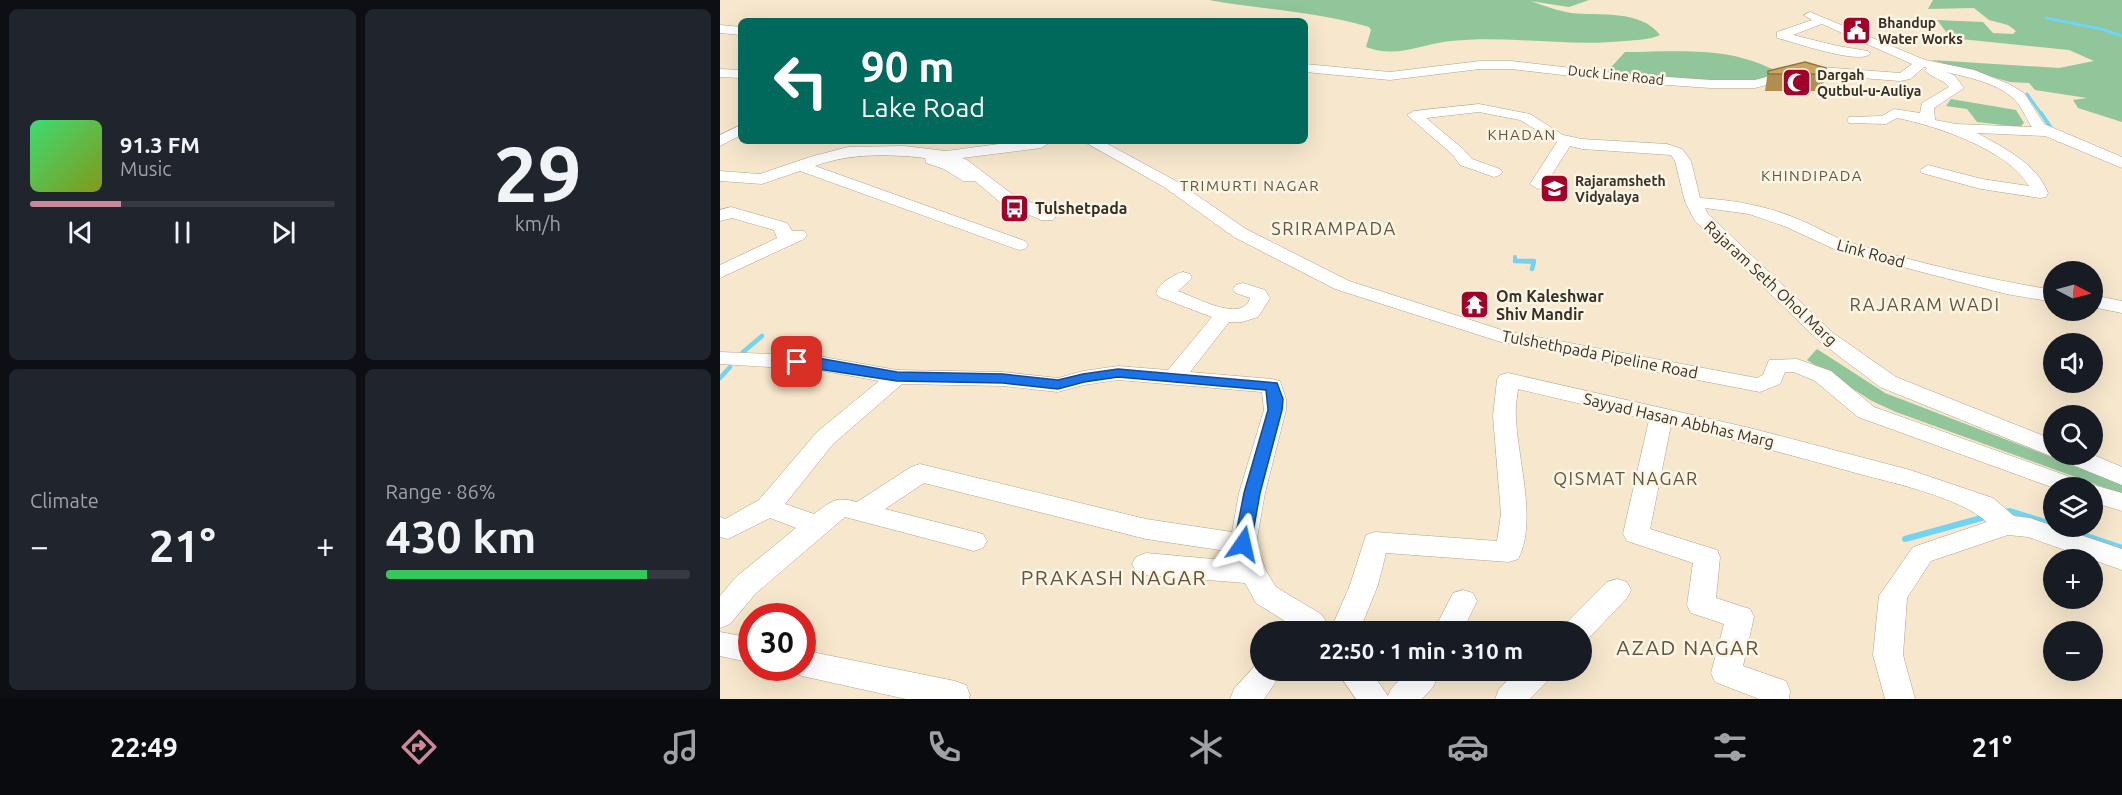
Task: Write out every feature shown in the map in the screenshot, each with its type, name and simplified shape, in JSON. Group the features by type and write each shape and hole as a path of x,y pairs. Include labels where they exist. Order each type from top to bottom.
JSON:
{"street":[{"path":"1810,15 1949,78 1957,88 1927,106 1929,123 1956,128 2047,132"},
{"path":"1800,27 1869,56 1781,35 1800,27 1823,20"},
{"path":"720,29 738,31"},
{"path":"1806,42 1824,37"},
{"name":"Duck Line Road","path":"1308,68 1390,76 1480,65 1511,65 1633,79 1742,85 1808,70 1900,77 1920,65"},
{"path":"1920,65 1969,73 2004,87 2019,96 2039,127 2122,163"},
{"path":"720,73 738,74"},
{"path":"1494,172 1466,162 1458,152 1414,115 1479,108 1525,117 1545,132 1566,140 1538,184"},
{"path":"1854,120 1886,120 1894,113 1927,119"},
{"path":"1928,170 1981,183 2040,193 2039,185 2022,167 1956,128"},
{"path":"720,141 738,131"},
{"name":"Rajaram Seth Ohol Marg","path":"1566,140 1582,144 1667,149 1677,152 1683,161 1693,202 1701,217 1826,337 1888,382 2043,445"},
{"path":"805,167 848,152 904,152 946,156 1034,144"},
{"name":"Tulshethpada Pipeline Road","path":"1097,144 1170,184 1239,233 1342,285 1501,336 1761,385 1772,379 1777,365 1797,366 1823,376 1866,412 2049,477"},
{"path":"946,156 960,162 1006,198 1047,216"},
{"path":"720,176 762,178 854,158 913,157 926,158 950,166 969,178"},
{"path":"805,167 1019,245"},
{"name":"Link Road","path":"1693,202 1753,210 1790,222 1818,237 1840,245 2006,288 2043,294"},
{"path":"720,216 730,212 781,227 792,238 720,272"},
{"path":"1183,278 1166,290 1166,293 1224,315 1239,317 1255,310 1260,298 1258,294 1243,289"},
{"path":"2103,304 2122,308"},
{"path":"1174,378 1224,315"},
{"path":"720,358 818,363 897,376 1003,379 1058,385 1083,378 1118,373 1272,386 1275,410 1252,493 1243,544 1253,573 1266,595 1301,621"},
{"path":"720,527 728,529 768,507 825,438 897,376"},
{"name":"Sayyad Hasan Abbhas Marg","path":"1349,621 1364,585 1375,542 1509,552 1514,514 1504,416 1508,380 1750,436 1910,479 1997,517 2122,560"},
{"path":"1661,416 1636,534 1707,557 1701,605 1740,617 1726,673 1775,695"},
{"path":"2094,465 2122,476"},
{"path":"861,512 920,473 1146,529 1243,544"},
{"path":"2103,496 2122,502"},
{"path":"768,507 818,526"},
{"path":"720,616 746,585 841,507 974,541"},
{"path":"1900,699 1888,655 1893,596 1922,554 1997,517"},
{"path":"1146,564 1253,573"},
{"path":"1587,621 1617,590"},
{"path":"1453,621 1463,601"},
{"path":"720,644 738,648"},
{"path":"816,666 955,695"},
{"path":"1245,699 1260,681"},
{"path":"1359,681 1374,699"},
{"path":"1402,699 1419,681"},
{"path":"1510,699 1527,681"}],"green space":[{"path":"1209,0 1589,0 1569,7 1530,1 1571,13 1630,17 1652,27 1660,35 1642,40 1602,42 1494,39 1451,41 1388,52 1366,47 1371,30 1369,27 1309,14"},
{"path":"1933,0 2122,0 2122,122 2078,108 2073,100 2087,98 2035,90 2029,83 2010,82 1931,60 2059,68 2094,61 2069,50 1951,38 1937,20 1983,22 1993,33 2013,34 2016,31 2008,25 1989,20 1974,8 1928,9"},
{"path":"1686,51 1725,54 1744,58 1782,74 1731,83 1604,75 1625,52"},
{"path":"1951,99 2016,110 2024,123 2020,127 1977,122 1967,109 1946,106"},
{"path":"1817,349 1885,393 2043,454 2043,465 2073,465 2122,484 2122,494 2103,487 2103,477 2075,477 1896,412 1872,401 1807,360"}],"building":[{"path":"1805,62 1826,68 1826,74 1768,74 1768,71"}],"waterway":[{"path":"2046,18 2102,29 2122,36"},
{"path":"2027,94 2042,115"},
{"path":"2041,113 2051,128"},
{"path":"1515,261 1534,262"},
{"path":"1515,261 1534,262"},
{"path":"1532,269 1534,262"},
{"path":"743,352 762,336"},
{"path":"720,378 730,367"},
{"path":"2005,512 2010,511 2043,522"},
{"path":"1905,539 1985,517"},
{"path":"2090,537 2122,548"}],"place":[{"name":"Bhandup Water Works","path":"1857,31"},
{"name":"Dargah Qutbul-u-Auliya","path":"1796,83"},
{"name":"Rajaramsheth Vidyalaya","path":"1554,189"},
{"name":"Tulshetpada","path":"1014,208"},
{"name":"Om Kaleshwar Shiv Mandir","path":"1475,305"}],"district":[{"name":"KHADAN","path":"1522,135"},
{"name":"KHINDIPADA","path":"1812,176"},
{"name":"TRIMURTI NAGAR","path":"1250,186"},
{"name":"SRIRAMPADA","path":"1334,229"},
{"name":"RAJARAM WADI","path":"1925,305"},
{"name":"QISMAT NAGAR","path":"1626,479"},
{"name":"PRAKASH NAGAR","path":"1114,578"},
{"name":"AZAD NAGAR","path":"1688,648"}],"route":[{"path":"797,362 818,363 897,376 1003,379 1058,385 1083,378 1118,373 1272,386 1275,410 1252,493 1243,544"}]}
